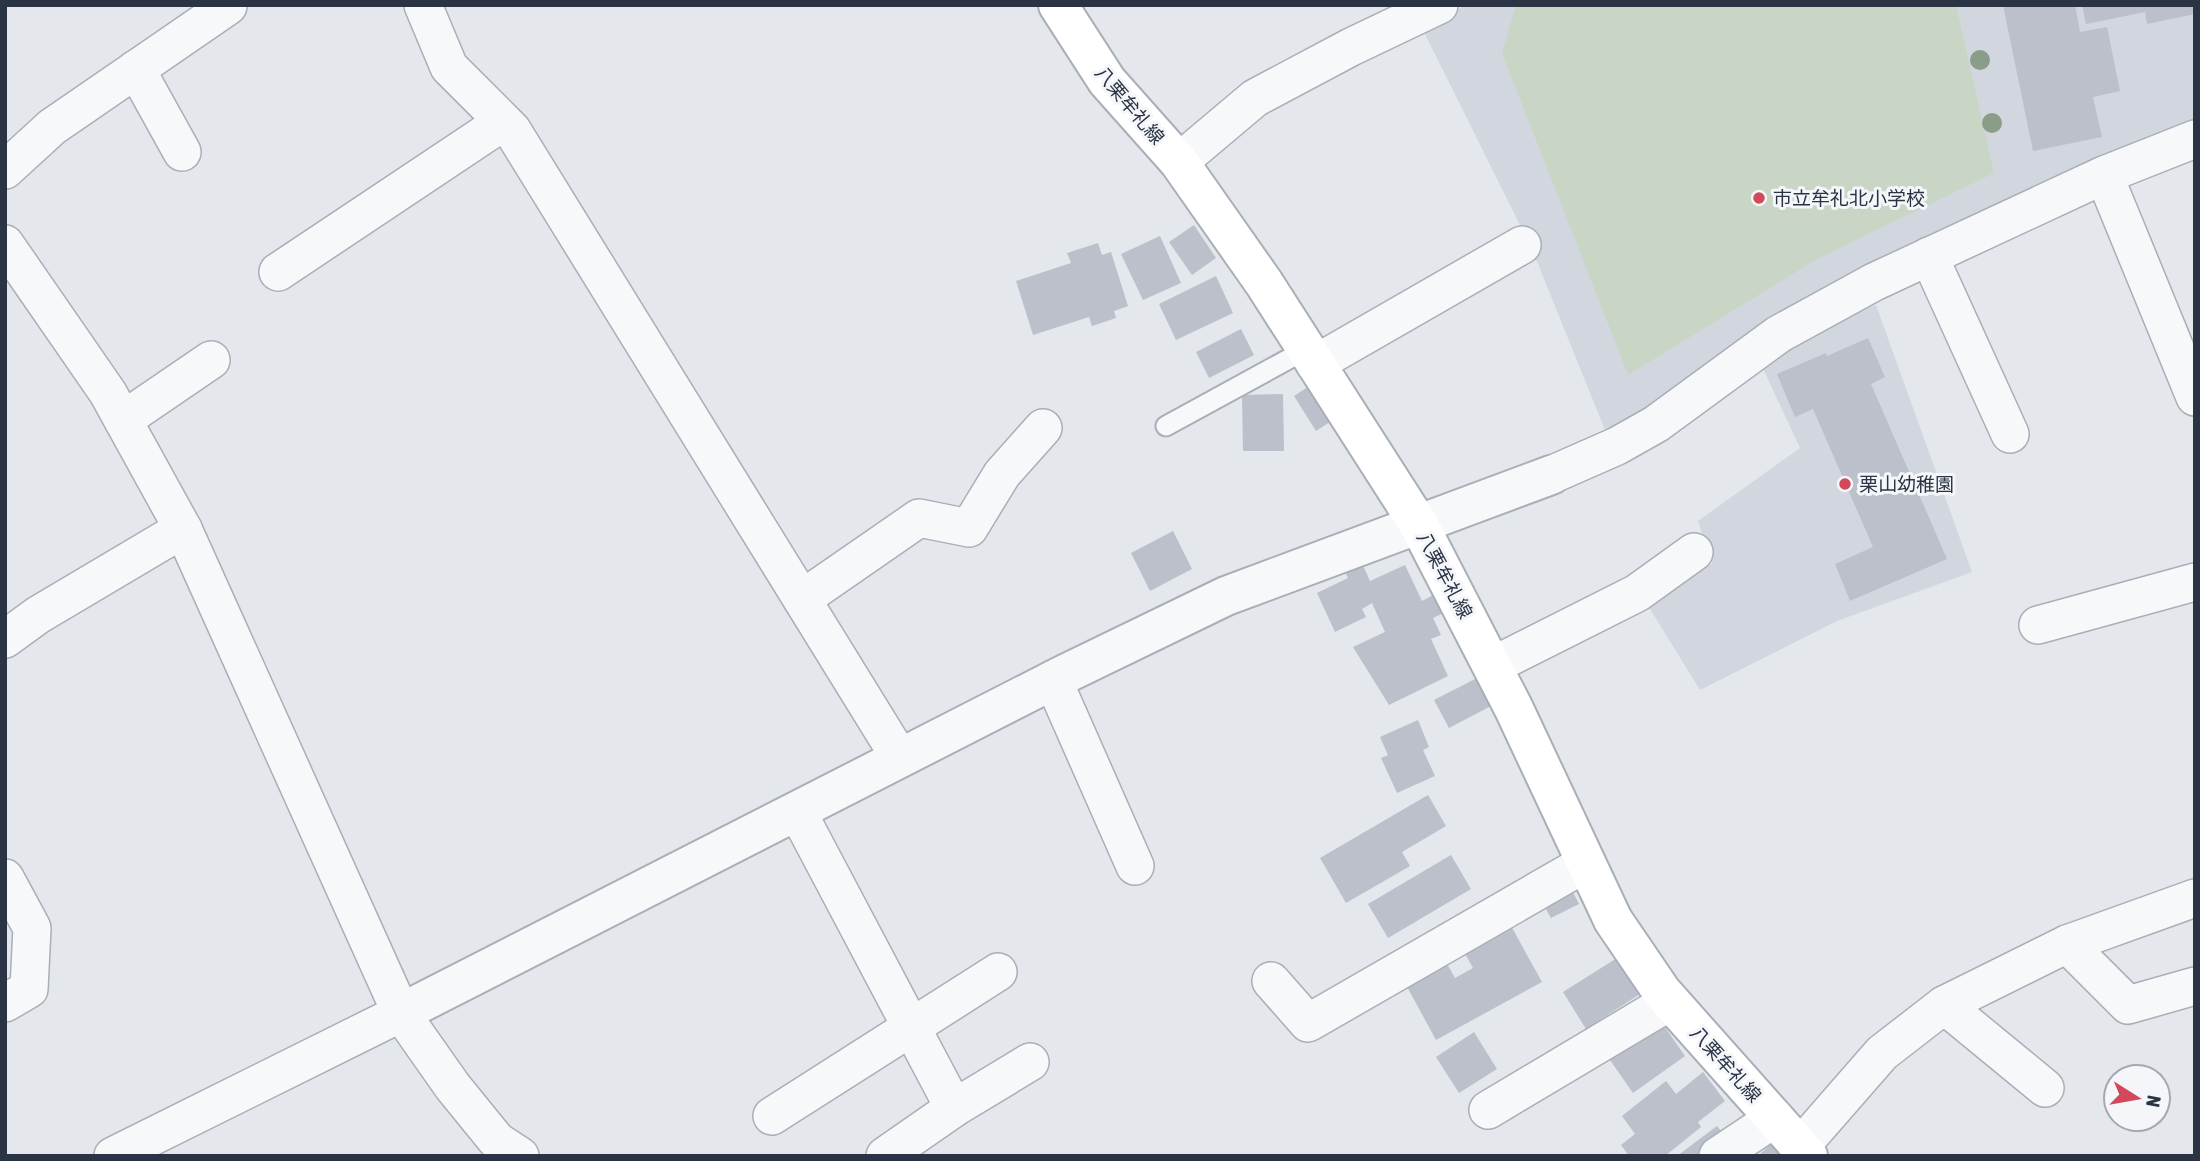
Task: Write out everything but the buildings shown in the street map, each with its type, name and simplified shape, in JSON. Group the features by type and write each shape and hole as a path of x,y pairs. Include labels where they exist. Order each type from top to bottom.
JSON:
{"main road":[{"name":"八栗牟礼線","path":"1058,5 1107,81 1179,162 1264,283 1419,525 1492,666 1613,920 1670,1002 1804,1151"}],"street":[{"path":"423,5 449,67 512,130 900,758"},
{"path":"1179,162 1255,98 1438,5"},
{"path":"5,170 52,127 228,6"},
{"path":"136,69 182,152"},
{"path":"278,272 503,122"},
{"path":"113,1156 401,1013 1053,680 1226,596 1551,475 1617,446 1656,424 1779,334 1874,282 2104,175 2195,139"},
{"path":"2104,175 2194,392"},
{"path":"1311,357 1522,245"},
{"path":"9,256 108,393 183,529 401,1013 453,1087 497,1140 520,1156"},
{"path":"1929,256 2010,434"},
{"path":"122,420 211,360"},
{"path":"802,599 919,518 969,528 1002,474 1043,428"},
{"path":"5,639 38,615 183,529"},
{"path":"1492,666 1637,593 1694,552"},
{"path":"2038,625 2195,582"},
{"path":"1053,680 1135,866"},
{"path":"797,811 954,1108"},
{"path":"1271,981 1308,1023 1586,863"},
{"path":"5,878 32,928 29,989 5,1003"},
{"path":"1804,1151 1882,1053 1944,1005 2067,944 2195,898"},
{"path":"2067,944 2128,1005 2195,986"},
{"path":"772,1116 998,972"},
{"path":"1488,1110 1670,1002"},
{"path":"1944,1005 2045,1088"},
{"path":"885,1156 954,1108 1030,1062"},
{"path":"1718,1156 1774,1118"}],"lane":[{"path":"1166,426 1311,357"}],"shaded area":[{"name":"市立牟礼北小学校","path":"1465,5 2195,5 2195,119 1924,237 1770,321 1642,416 1607,435 1532,249 1424,32"},
{"name":"栗山幼稚園","path":"1876,305 1972,572 1837,621 1700,690 1647,604 1712,563 1698,521 1800,448 1760,362 1833,321"}],"green space":[{"name":"市立牟礼北小学校","path":"1516,5 1956,5 1994,173 1817,259 1628,375 1502,53"}],"place":[{"name":"市立牟礼北小学校","path":"1759,198"},
{"name":"栗山幼稚園","path":"1845,484"}]}
